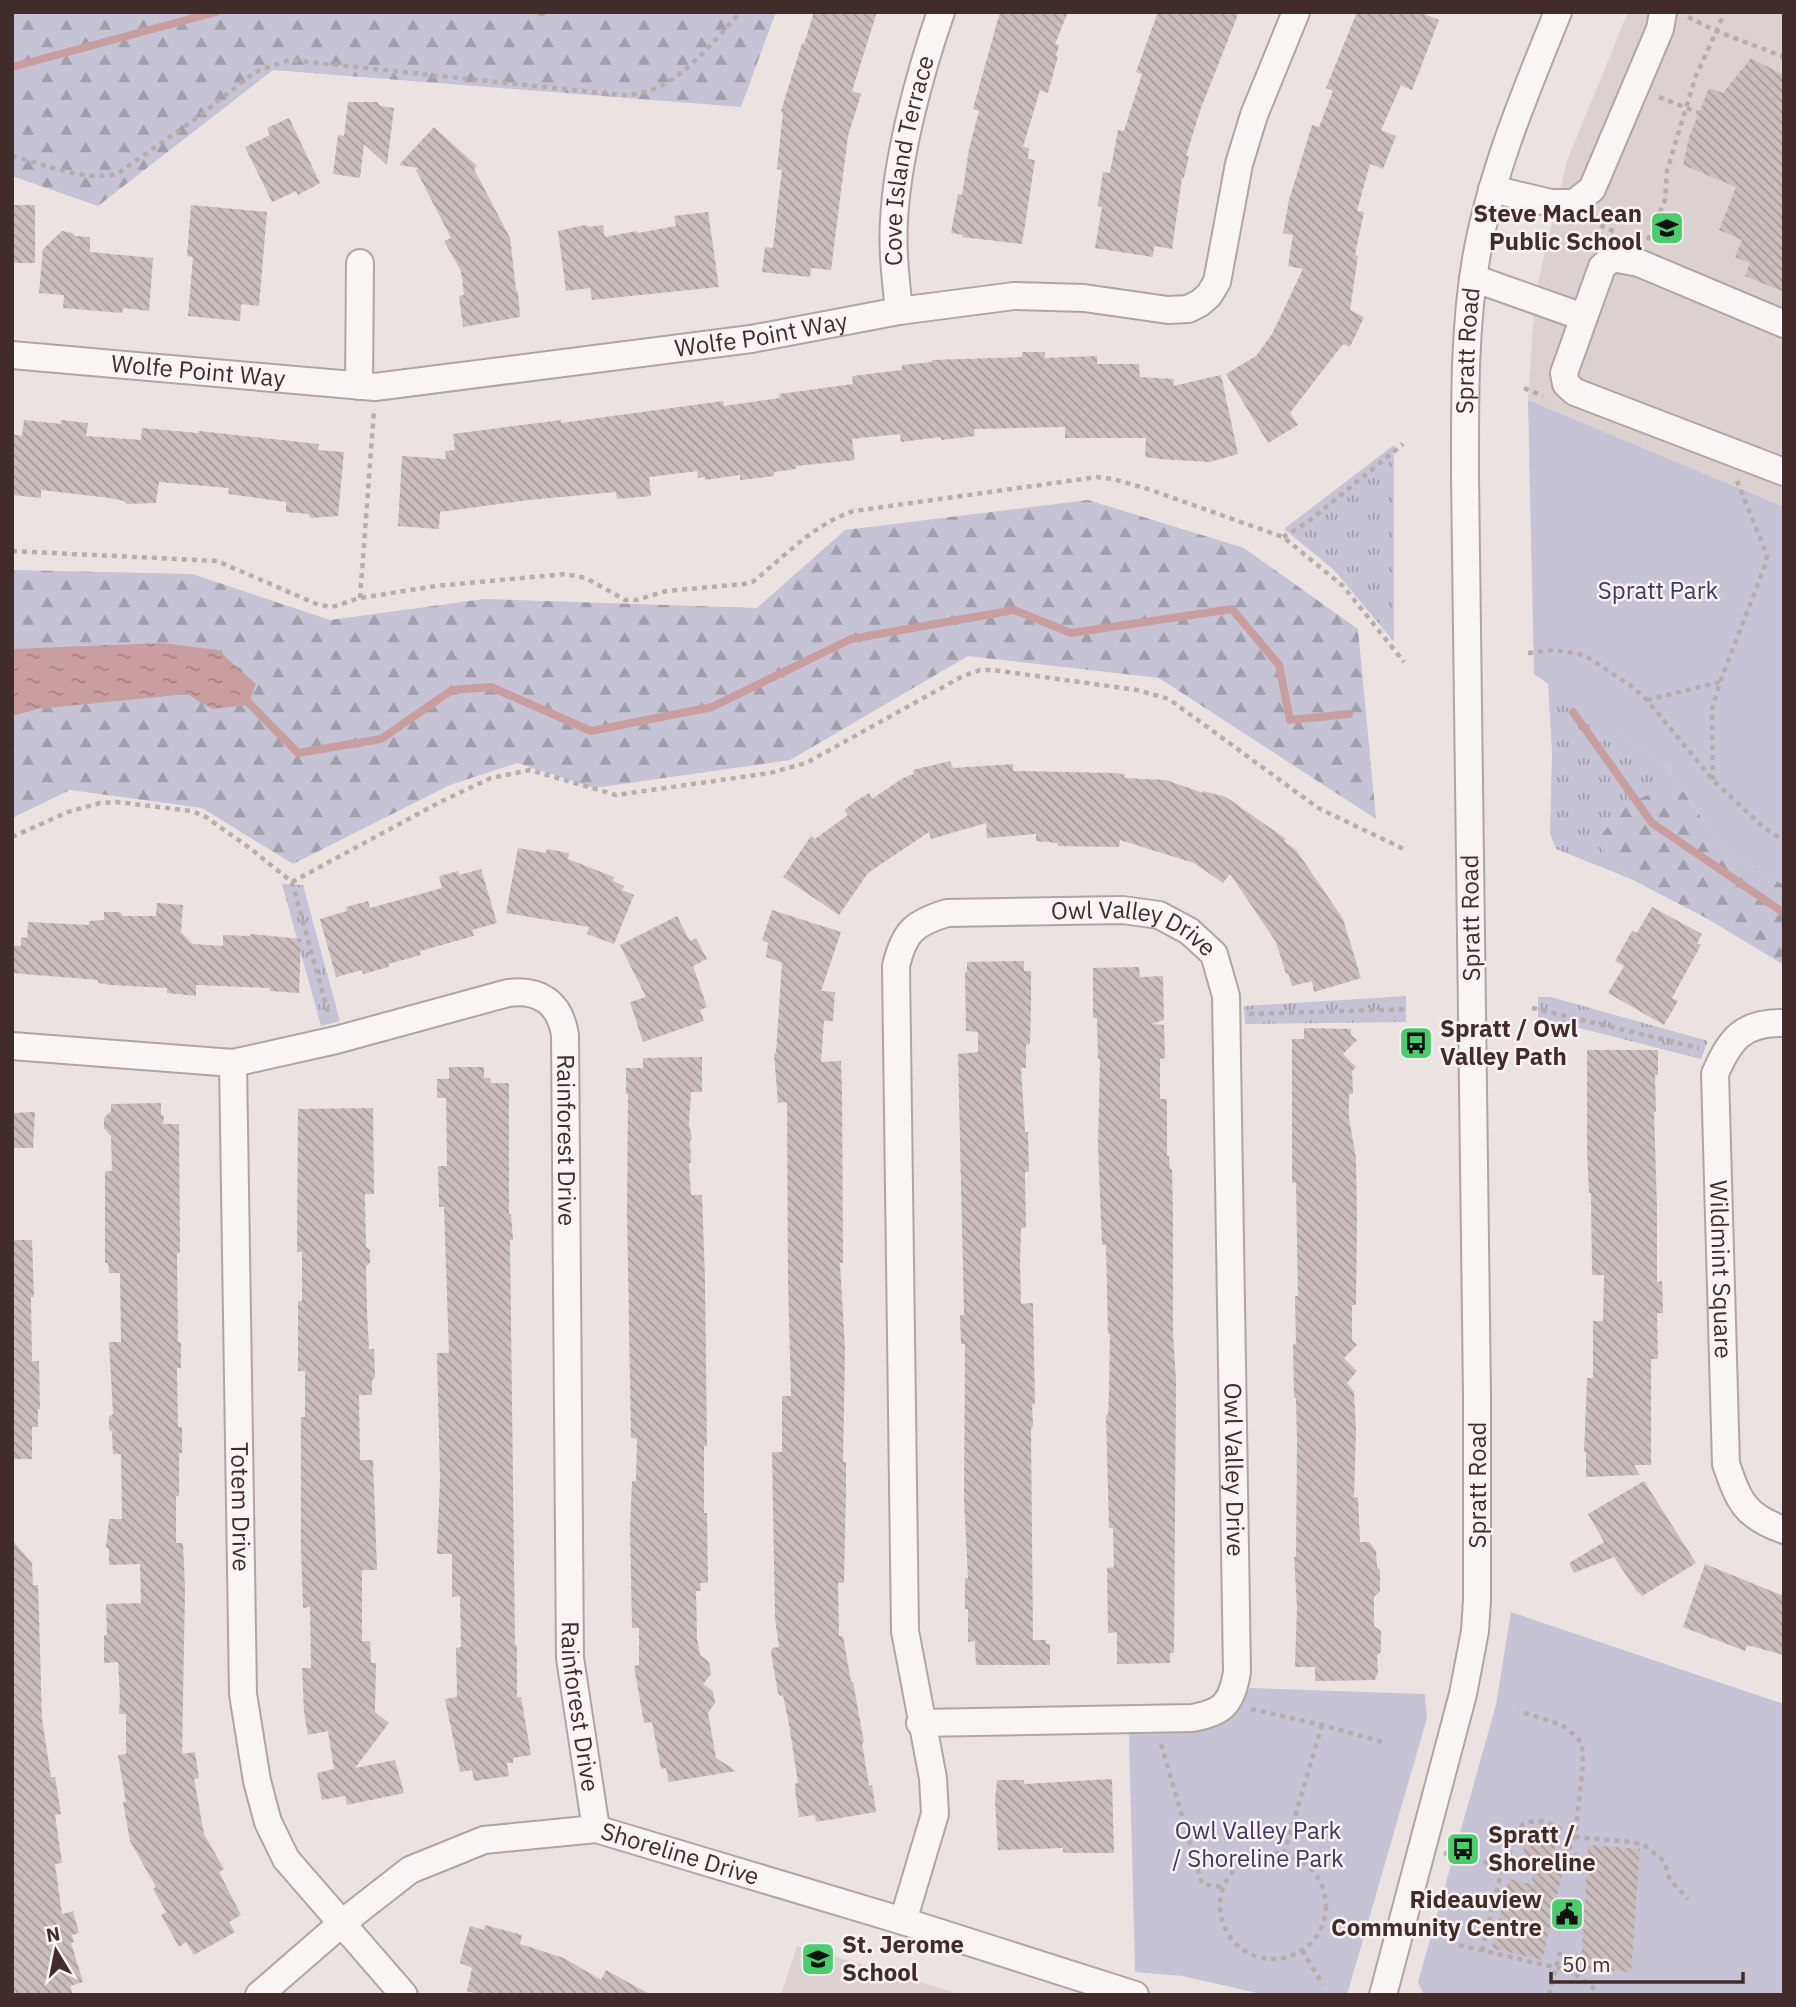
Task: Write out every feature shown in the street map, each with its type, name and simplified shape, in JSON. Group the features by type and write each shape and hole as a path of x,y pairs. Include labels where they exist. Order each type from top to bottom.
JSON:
{"street":[{"name":"Cove Island Terrace","path":"899,312 894,219 904,146 941,12"},
{"name":"Wolfe Point Way","path":"12,355 367,386 751,339 899,312 1014,296 1084,298 1168,310 1188,309 1209,295 1217,282 1239,164 1254,115 1296,12"},
{"name":"Spratt Road","path":"1383,1995 1466,1680 1475,1632 1478,1575 1465,476 1468,332 1473,278 1492,189 1505,146 1558,12"},
{"path":"1492,189 1551,204 1574,203 1584,197 1592,189 1660,29 1672,13"},
{"path":"1784,324 1639,263 1619,258 1608,260 1602,267 1564,373 1564,379 1570,389 1784,472"},
{"path":"360,263 367,386"},
{"path":"1473,278 1583,317"},
{"name":"Owl Valley Drive","path":"904,1921 935,1814 933,1777 920,1723 905,1631 896,966 901,946 911,930 927,919 947,913 1123,910 1159,915 1189,931 1214,954 1226,996 1227,1014 1237,1672 1234,1689 1226,1704"},
{"name":"Rainforest Drive","path":"12,1046 233,1063 336,1040 523,991 536,994 557,1010 563,1023 566,1049 570,1658 596,1829"},
{"path":"1723,1054 1751,1026 1784,1023"},
{"name":"Wildmint Square","path":"1723,1054 1715,1074 1726,1464 1739,1501 1768,1525 1784,1530"},
{"name":"Totem Drive","path":"233,1063 243,1680 248,1738 268,1822 286,1859 404,1995"},
{"path":"920,1723 1154,1720 1206,1716 1220,1711 1226,1704"},
{"name":"Shoreline Drive","path":"259,1995 342,1923 410,1870 485,1840 596,1829 904,1921 1135,1995"}],"path":[{"path":"12,156 87,175 117,174 194,120 255,72 289,60 621,95 645,93 671,80 687,68 741,12"},
{"path":"1639,263 1665,200 1667,171 1684,109 1725,12"},
{"path":"1672,13 1784,57"},
{"path":"1636,86 1684,109 1699,113"},
{"path":"360,598 367,386"},
{"path":"1283,537 1308,522 1403,444"},
{"path":"1713,779 1711,719 1720,682 1766,563 1765,548 1734,475 1743,456"},
{"path":"12,551 216,561 320,605 332,607 360,598 436,586 565,574 586,578 625,600 636,600 666,591 754,581 820,525 854,511 1097,477 1147,489 1283,537 1343,586 1404,662"},
{"path":"1528,653 1564,650 1589,658 1647,700 1713,779 1763,827 1784,841"},
{"path":"292,882 442,801 491,778 530,770 616,794 779,771 806,763 980,670 1137,690 1169,699 1318,808 1406,850"},
{"path":"1647,700 1720,682"},
{"path":"12,837 68,812 100,803 117,802 192,811 205,817 292,882 336,1040"},
{"path":"1532,1008 1723,1054"},
{"path":"1227,1014 1409,1009"},
{"path":"1226,1704 1322,1725 1386,1743"},
{"path":"1422,1848 1482,1862 1544,1865 1561,1856 1569,1846 1575,1837 1583,1765 1582,1744 1562,1725 1519,1711"},
{"path":"1154,1720 1202,1884 1222,1887"},
{"path":"1283,1854 1322,1725"},
{"path":"1482,1951 1500,1877 1518,1832 1523,1824 1529,1822 1545,1821 1575,1837 1644,1845 1664,1861 1670,1880 1688,1899"},
{"path":"1569,1846 1575,1854 1575,1866"},
{"path":"1273,1852 1283,1854 1291,1855 1308,1865 1320,1880 1326,1900 1325,1919 1317,1936 1302,1950 1283,1958 1264,1958 1246,1952 1232,1941 1222,1924 1219,1905 1222,1887 1238,1865 1255,1855 1273,1852"},
{"path":"1459,1945 1571,1971 1596,1990"},
{"path":"1302,1950 1324,1985"},
{"path":"1549,1995 1560,1952"}],"shaded area":[{"name":"Steve MacLean Public School","path":"1628,12 1784,12 1784,507 1528,400 1535,295 1567,161"},
{"name":"St. Jerome School","path":"797,1946 888,1972 962,1995 781,1995"}],"green space":[{"path":"12,12 776,12 741,107 273,70 98,206 12,176"},
{"name":"Spratt Park","path":"1528,400 1784,507 1784,885 1724,851 1668,768 1534,674"},
{"path":"1394,445 1394,642 1334,570 1284,529"},
{"path":"1088,500 1244,548 1358,629 1376,819 1159,678 968,656 790,760 594,788 517,763 450,785 293,864 202,808 70,790 12,818 12,570 192,574 330,620 484,599 757,608 845,530"},
{"path":"1548,683 1668,768 1684,792 1655,792 1613,865 1631,879 1556,849 1550,834 1552,752"},
{"path":"1655,792 1684,792 1724,851 1784,885 1784,965 1706,918 1631,879 1613,865 1605,854 1602,834 1625,805"},
{"path":"282,884 303,885 340,1021 321,1026"},
{"path":"1406,996 1406,1022 1245,1024 1244,1006"},
{"path":"1538,997 1551,997 1708,1041 1701,1059 1548,1020 1538,1020"},
{"path":"1511,1612 1784,1704 1784,1981 1781,1995 1424,1995 1418,1982 1496,1705"},
{"name":"Owl Valley Park / Shoreline Park","path":"1250,1688 1425,1694 1427,1718 1347,1995 1266,1995 1182,1976 1135,1972 1129,1733 1191,1730 1224,1723 1236,1712"}],"water":[{"path":"162,643 218,650 256,684 248,705 212,709 187,694 38,709 12,716 12,649"}],"building":[{"path":"814,12 877,12 852,91 861,94 848,136 831,270 811,268 810,277 762,272 765,247 773,248 782,170 777,169 781,111"},
{"path":"1000,12 1068,12 1055,44 1059,45 1058,56 1048,93 1040,90 1023,147 1029,148 1028,159 1035,160 1022,244 962,237 963,235 951,233 958,194 962,195 969,149 979,111 973,109"},
{"path":"1158,12 1239,12 1201,108 1186,156 1189,156 1182,178 1172,249 1154,246 1153,257 1095,248 1102,207 1098,206 1103,172 1110,173 1118,130 1124,131 1142,74 1136,72"},
{"path":"1357,12 1419,12 1439,20 1412,90 1401,85 1381,130 1396,136 1383,169 1370,164 1357,211 1364,212 1355,255 1358,256 1350,310 1364,317 1350,347 1343,344 1290,413 1298,425 1268,443 1226,374 1256,356 1272,334 1303,269 1288,266 1293,235 1283,233 1289,200 1312,125 1319,127 1333,91 1326,88"},
{"path":"1751,58 1784,75 1784,292 1745,276 1750,263 1735,257 1742,240 1719,230 1736,187 1683,165 1689,137 1709,88 1723,93"},
{"path":"348,102 377,102 380,106 394,108 387,165 364,144 360,178 333,174 338,135 344,136"},
{"path":"289,118 320,183 298,195 296,191 272,202 245,147 270,135 267,128"},
{"path":"434,127 477,166 474,169 510,238 520,317 463,327 459,296 464,295 461,271 444,241 451,238 416,170 418,168 399,165"},
{"path":"12,205 35,205 35,263 12,263"},
{"path":"191,205 267,212 259,306 241,304 240,321 188,316 193,257 187,256"},
{"path":"708,212 719,287 592,300 590,288 566,291 558,231 585,225 603,225 605,237 636,231 638,233 676,226 674,216"},
{"path":"62,231 75,236 90,237 90,252 153,258 149,311 123,308 122,313 63,308 64,295 39,293 43,249"},
{"path":"1022,352 1045,352 1045,358 1097,356 1097,364 1139,364 1140,377 1174,379 1173,386 1221,375 1238,454 1210,462 1145,457 1146,438 1065,438 1065,427 974,429 975,436 901,442 900,434 852,439 855,460 796,466 796,469 774,472 774,476 740,480 740,475 705,480 705,477 698,478 697,471 649,477 651,496 617,499 616,492 528,500 440,512 439,529 398,526 402,456 446,459 445,451 455,450 453,434 561,420 561,423 723,401 724,406 780,398 779,394 853,384 852,376 902,370 902,365 932,360 1022,357"},
{"path":"24,420 61,424 61,420 88,423 86,436 141,440 142,428 199,431 319,444 318,450 344,452 338,516 311,518 308,514 286,512 286,502 228,494 229,488 159,482 156,503 127,504 110,498 41,490 41,498 12,495 12,434 22,436"},
{"path":"950,761 953,768 1013,764 1013,771 1116,773 1125,775 1124,778 1166,780 1203,793 1226,797 1286,839 1284,841 1296,850 1343,919 1361,978 1314,992 1312,981 1292,986 1276,942 1230,874 1223,883 1194,863 1120,840 1119,847 1058,846 1058,843 1036,841 1036,834 987,838 986,823 931,839 929,832 868,873 839,915 783,877 811,836 815,839 848,815 844,810 856,801 869,793 872,799 903,778 914,774 913,770"},
{"path":"518,848 546,853 547,849 569,853 568,859 614,877 613,881 624,886 622,890 634,895 614,944 587,934 589,927 506,913"},
{"path":"481,869 497,923 472,930 474,936 420,951 421,955 388,964 389,967 336,977 320,919 347,911 346,907 368,901 370,908 442,888 439,876 458,871 459,875"},
{"path":"157,903 183,905 181,932 192,944 223,946 223,935 251,934 301,939 299,993 270,991 270,988 196,985 196,996 167,993 167,988 111,985 98,983 98,980 12,973 12,945 21,946 21,937 27,938 28,922 89,925 89,921 104,920 104,912 119,912 123,916 156,916"},
{"path":"1652,907 1702,934 1697,943 1701,945 1672,998 1678,1001 1664,1025 1608,993 1624,966 1615,961 1632,931 1637,933"},
{"path":"772,910 841,932 821,991 835,992 833,1021 824,1021 821,1062 841,1061 842,1090 843,1263 840,1263 845,1348 843,1462 846,1462 846,1492 844,1583 838,1583 839,1636 843,1636 853,1682 869,1786 872,1785 876,1812 816,1822 815,1815 799,1817 795,1789 795,1784 798,1783 789,1724 783,1695 778,1693 771,1653 772,1648 779,1647 775,1619 772,1452 782,1452 782,1396 791,1396 787,1102 778,1103 774,1053 782,963 766,957 768,943 762,940"},
{"path":"677,916 690,941 696,938 707,959 693,966 707,1007 700,1010 704,1021 643,1042 630,1002 646,997 620,945"},
{"path":"1024,961 1024,971 1031,971 1030,1044 1026,1045 1026,1068 1021,1068 1029,1172 1025,1172 1026,1228 1021,1228 1020,1264 1021,1304 1033,1303 1033,1640 1046,1640 1046,1644 1050,1644 1050,1665 976,1665 975,1641 968,1642 968,1609 965,1609 965,1578 968,1578 964,1500 965,1344 961,1344 960,1315 964,1315 958,1054 978,1052 978,1032 966,1031 967,962"},
{"path":"1139,967 1140,977 1163,976 1164,1020 1151,1024 1164,1025 1165,1058 1160,1059 1160,1099 1167,1099 1167,1156 1172,1169 1173,1334 1176,1380 1174,1653 1170,1653 1170,1663 1117,1664 1117,1632 1108,1633 1107,1568 1114,1567 1113,1528 1109,1528 1106,1415 1110,1334 1106,1245 1102,1245 1098,1147 1100,1059 1097,1018 1093,1018 1093,968"},
{"path":"1304,1028 1351,1029 1351,1035 1357,1040 1343,1054 1356,1067 1352,1071 1353,1094 1349,1094 1349,1118 1356,1158 1357,1222 1356,1305 1352,1305 1352,1340 1357,1345 1344,1358 1357,1371 1347,1383 1354,1392 1354,1497 1358,1497 1360,1542 1369,1542 1376,1551 1377,1567 1380,1570 1380,1591 1374,1597 1374,1626 1381,1631 1381,1652 1377,1655 1378,1672 1375,1680 1315,1681 1315,1667 1295,1667 1297,1441 1293,1344 1296,1344 1295,1296 1298,1296 1296,1183 1292,1183 1292,1039 1304,1039"},
{"path":"1587,1050 1658,1050 1654,1112 1657,1282 1662,1281 1663,1313 1657,1313 1658,1359 1651,1359 1651,1465 1634,1465 1640,1475 1586,1477 1584,1452 1587,1378 1593,1378 1593,1321 1603,1321 1604,1275 1592,1275 1591,1193 1587,1152"},
{"path":"702,1057 702,1092 691,1092 689,1124 692,1140 689,1164 691,1195 702,1195 705,1280 707,1446 704,1446 704,1513 707,1513 708,1583 700,1583 701,1591 696,1591 697,1638 700,1655 709,1662 711,1674 703,1684 713,1691 715,1703 708,1713 716,1758 736,1771 669,1782 666,1768 661,1769 652,1722 644,1723 634,1666 639,1665 639,1628 632,1628 630,1529 632,1481 636,1481 637,1438 631,1438 626,1068 643,1068 643,1058"},
{"path":"449,1067 484,1067 484,1078 490,1078 491,1083 509,1083 509,1214 513,1240 510,1240 515,1645 517,1697 521,1697 531,1755 513,1758 513,1763 507,1763 509,1776 474,1781 472,1770 460,1772 445,1699 457,1697 456,1648 461,1647 460,1596 452,1597 452,1554 437,1554 440,1479 437,1353 449,1353 444,1207 439,1207 438,1166 447,1166 446,1098 437,1098 437,1079 449,1079"},
{"path":"161,1103 163,1124 179,1124 180,1253 177,1253 181,1368 177,1368 178,1427 182,1427 182,1453 179,1453 179,1496 176,1496 176,1543 183,1543 185,1588 182,1754 195,1752 199,1778 194,1779 204,1834 224,1869 219,1872 241,1915 229,1922 235,1932 194,1955 186,1942 179,1947 161,1915 166,1912 153,1889 156,1887 130,1841 118,1755 126,1754 126,1714 119,1714 118,1662 104,1663 106,1604 141,1603 140,1564 109,1565 109,1549 106,1547 109,1519 122,1519 121,1454 113,1454 112,1432 109,1429 109,1417 113,1414 109,1342 121,1342 120,1273 109,1273 108,1263 105,1263 105,1171 112,1171 111,1136 104,1128 104,1118 111,1111 111,1104"},
{"path":"373,1108 374,1194 365,1194 366,1247 370,1250 370,1263 366,1266 369,1349 374,1349 375,1377 372,1380 372,1395 359,1395 360,1460 373,1460 377,1570 362,1570 362,1641 370,1641 371,1663 376,1663 375,1712 389,1723 355,1768 395,1760 404,1793 347,1805 345,1796 322,1800 317,1773 334,1769 328,1731 308,1735 304,1712 302,1668 311,1668 310,1607 303,1608 301,1547 301,1417 305,1417 305,1371 298,1371 298,1301 302,1301 302,1252 297,1252 298,1109"},
{"path":"35,1112 33,1148 12,1148 12,1113"},
{"path":"12,1240 32,1240 32,1361 39,1361 40,1409 38,1427 32,1427 32,1459 12,1459"},
{"path":"1644,1481 1696,1563 1642,1596 1614,1557 1574,1573 1569,1563 1604,1542 1588,1514"},
{"path":"12,1540 32,1563 33,1585 38,1585 42,1719 51,1777 55,1777 61,1814 55,1815 62,1863 55,1864 62,1914 73,1911 79,1933 72,1935 74,1942 71,1943 83,1982 70,1986 73,1995 12,1995"},
{"path":"1705,1564 1784,1596 1784,1655 1747,1645 1745,1651 1683,1627"},
{"path":"1112,1779 1114,1853 1068,1853 1063,1852 1063,1848 998,1850 995,1801 997,1780 1024,1780 1024,1784"},
{"path":"1539,1826 1550,1832 1562,1874 1542,1960 1492,1948 1509,1879 1534,1885 1521,1840 1527,1829"},
{"path":"1588,1845 1640,1849 1631,1972 1581,1969"},
{"path":"485,1925 522,1935 520,1944 564,1958 601,1980 606,1970 651,1995 481,1995 467,1991 472,1968 460,1963 464,1946 470,1926 484,1930"}],"waterway":[{"path":"12,67 216,12"},
{"path":"243,697 298,753 381,739 452,690 491,687 591,731 712,707 851,639 1014,610 1071,633 1232,609 1279,665 1290,720 1349,714"},
{"path":"1573,712 1652,823 1784,913"}],"place":[{"name":"Steve MacLean Public School","path":"1667,228"},
{"name":"Spratt / Owl Valley Path","path":"1416,1043"},
{"name":"Spratt / Shoreline","path":"1463,1849"},
{"name":"Rideauview Community Centre","path":"1567,1914"},
{"name":"St. Jerome School","path":"818,1959"}]}
